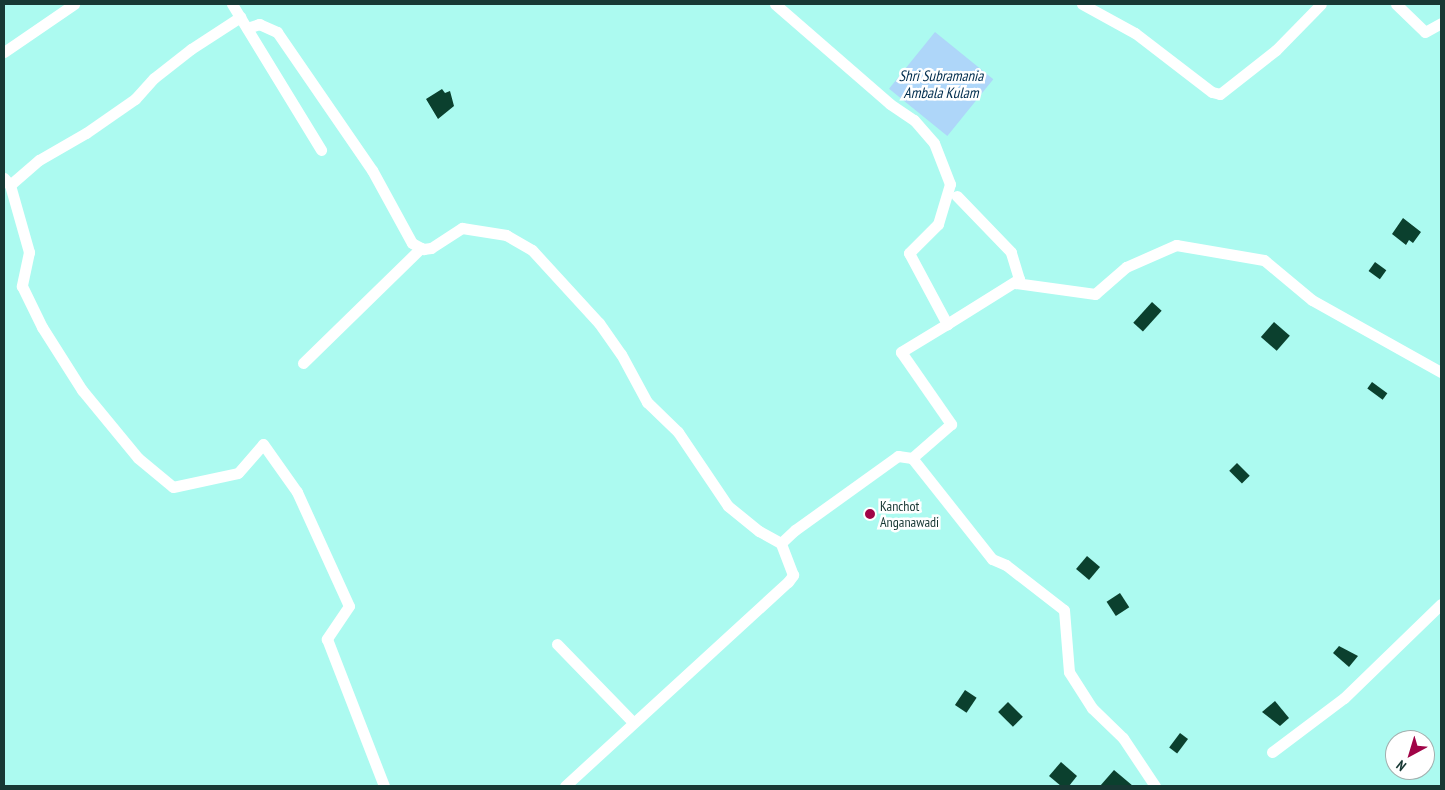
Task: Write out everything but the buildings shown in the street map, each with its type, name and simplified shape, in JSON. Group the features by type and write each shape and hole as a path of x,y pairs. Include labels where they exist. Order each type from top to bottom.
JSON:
{"street":[{"path":"4,52 74,4"},
{"path":"232,4 321,150"},
{"path":"774,4 890,104 914,120 934,142 950,184 938,224 909,253 947,324"},
{"path":"1082,4 1134,33 1212,92 1220,94 1276,50 1321,4"},
{"path":"1396,4 1425,32 1441,23"},
{"path":"240,17 191,49 154,78 135,99 86,133 39,160 7,182 28,252 22,286 42,327 82,390 138,458 173,487 238,473 264,444 297,492 349,606 327,639 384,786"},
{"path":"247,28 259,24 277,32 372,170 412,243 420,248 431,248 462,228 506,235 532,250 599,323 622,354 647,402 678,432 728,506 759,531 781,543 793,575 788,582 632,721 565,786"},
{"path":"957,196 1011,252 1018,270 1015,283"},
{"path":"912,458 951,424 901,352 1015,283 1094,294 1126,267 1176,244 1264,260 1312,300 1441,372"},
{"path":"304,363 420,248"},
{"path":"781,543 898,456 912,458 992,559 1006,565 1064,610 1069,672 1092,708 1123,738 1155,786"},
{"path":"1272,752 1344,698 1441,604"},
{"path":"557,644 632,721"}],"water":[{"name":"Shri Subramania Ambala Kulam","path":"935,32 993,79 947,136 889,89"}],"place":[{"name":"Kanchot Anganawadi","path":"870,514"}]}
